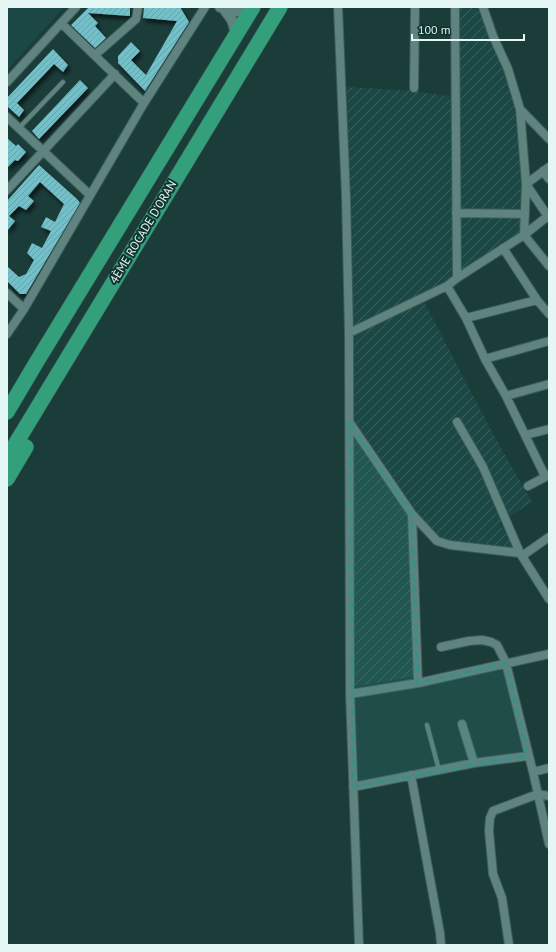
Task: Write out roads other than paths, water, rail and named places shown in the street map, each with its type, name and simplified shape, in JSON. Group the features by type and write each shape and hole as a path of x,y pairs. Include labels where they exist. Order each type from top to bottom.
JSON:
{"highway":[{"name":"4ÈME ROCADE D'ORAN","path":"7,458 280,7"},
{"name":"4ÈME ROCADE D'ORAN","path":"7,412 252,9"},
{"path":"7,479 32,436 61,380 82,333"},
{"path":"7,400 36,363"}],"street":[{"path":"7,82 76,7"},
{"path":"94,55 136,19 138,7"},
{"path":"7,334 24,309 144,103 205,7"},
{"path":"338,7 346,189 350,423 350,694 359,945"},
{"path":"414,7 414,88"},
{"path":"455,7 457,278"},
{"path":"483,7 493,36 508,69 520,109 526,184 524,235 549,266"},
{"path":"222,8 235,11 252,9"},
{"path":"222,8 232,20 236,34"},
{"path":"61,23 144,103"},
{"path":"7,190 44,152 114,74"},
{"path":"520,109 549,139"},
{"path":"7,116 90,195"},
{"path":"526,184 546,169 549,179"},
{"path":"349,333 447,286 524,235 548,217 526,184"},
{"path":"456,213 525,214"},
{"path":"503,248 537,300 549,314"},
{"path":"447,286 466,318 485,360 506,396 547,475 528,486"},
{"path":"7,293 24,309"},
{"path":"466,318 537,300"},
{"path":"485,360 549,341"},
{"path":"506,396 549,384"},
{"path":"457,422 483,467 521,554 548,596"},
{"path":"350,423 412,514 437,541 450,545 521,554 549,537"},
{"path":"526,435 549,429"},
{"path":"412,514 418,684"},
{"path":"441,647 469,641 491,642 497,645 506,663 549,844"},
{"path":"350,694 418,684 549,654"},
{"path":"462,724 474,763"},
{"path":"353,788 474,763 528,756"},
{"path":"533,772 549,768"},
{"path":"411,775 439,926 441,945"},
{"path":"509,945 502,898 493,874 489,831 490,818 493,811 538,794 549,796"}],"lane":[{"path":"19,128 63,82"},
{"path":"427,725 439,770"}]}
